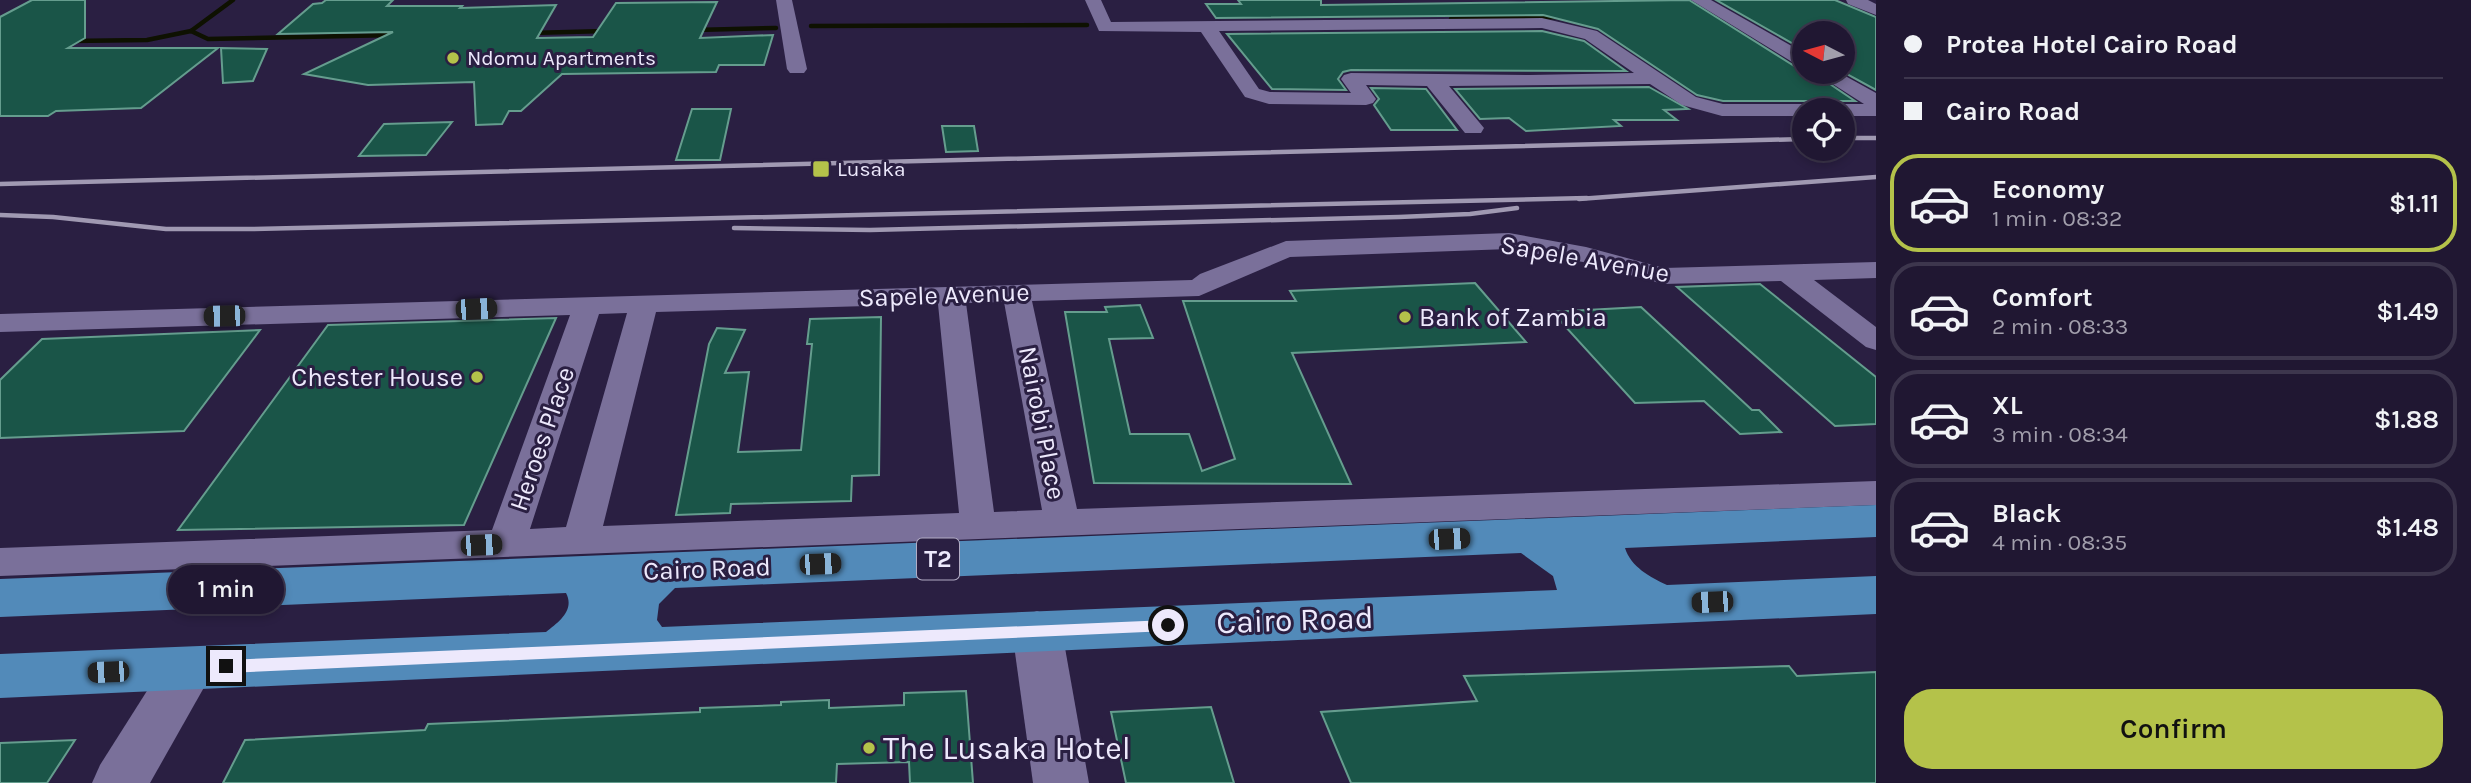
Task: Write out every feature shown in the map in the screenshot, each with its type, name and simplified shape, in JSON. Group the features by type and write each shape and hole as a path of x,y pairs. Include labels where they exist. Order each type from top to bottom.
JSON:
{"main road":[{"name":"Cairo Road","path":"0,598 314,585 579,558 665,571 908,545 1269,546 1608,533 1700,514 1876,522"},
{"path":"1608,533 1602,547 1609,566 1630,587 1662,604"},
{"path":"1527,536 1553,549 1572,567 1581,590 1575,608"},
{"path":"556,652 581,632 593,609 591,589 579,558"},
{"path":"650,648 634,630 631,619 633,607 644,586 665,571"},
{"name":"Cairo Road","path":"0,676 1876,595"}],"street":[{"path":"784,0 797,69"},
{"path":"1093,0 1105,27 1542,23 1591,35 1689,101 1722,110 1876,110"},
{"path":"1699,0 1792,54"},
{"path":"1854,0 1876,10"},
{"path":"1206,26 1252,93 1269,98 1388,100"},
{"path":"1366,99 1344,71 1434,80 1654,78"},
{"path":"1434,80 1473,128"},
{"path":"1845,84 1876,102"},
{"name":"Sapele Avenue","path":"1019,308 1199,288 1210,280 1286,249 1509,241 1587,255 1664,276 1788,273 1870,275"},
{"path":"1788,273 1876,341"},
{"path":"1823,300 1830,292 1847,289 1876,293"},
{"name":"Nairobi Place","path":"953,310 968,317 986,314 1006,316 1019,308 1062,523"},
{"path":"953,310 978,526"},
{"name":"Sapele Avenue","path":"640,319 953,310"},
{"path":"579,558 640,319"},
{"name":"Heroes Place","path":"506,544 583,320 593,327 611,323 627,326 640,319"},
{"path":"0,323 583,320"},
{"path":"0,562 506,544 579,558 908,545 978,526 1228,517 1700,514 1876,493"},
{"path":"1228,517 1269,546"},
{"path":"280,552 314,585"},
{"path":"1037,631 1061,783"},
{"path":"120,783 188,668"}],"building":[{"path":"32,0 85,0 85,38 68,48 218,48 141,108 56,111 48,116 0,116 0,17"},
{"path":"326,0 393,0 387,6 462,6 460,8 556,5 537,38 593,37 616,3 717,2 700,38 773,35 764,65 719,65 716,72 562,74 521,111 509,111 502,124 476,125 474,82 368,85 304,74 393,32 278,34 313,4"},
{"path":"1238,0 1321,0 1321,5 1689,0 1792,64 1792,84 1830,84 1851,98 1723,101 1697,95 1598,29 1543,15 1216,18 1206,4 1241,4"},
{"path":"1716,0 1835,0 1876,17 1876,90 1855,79 1855,21 1792,21 1792,43"},
{"path":"1542,31 1584,41 1626,71 1351,70 1343,72 1338,79 1346,90 1272,89 1227,34"},
{"path":"221,48 267,49 253,81 223,83"},
{"path":"1649,87 1688,109 1664,110 1677,120 1614,120 1621,126 1526,131 1509,118 1480,119 1455,89"},
{"path":"1371,88 1426,89 1457,130 1391,130 1374,105 1379,99"},
{"path":"692,109 731,109 720,160 676,160"},
{"path":"452,122 426,155 359,156 384,124"},
{"path":"942,126 974,126 978,151 946,152"},
{"path":"1475,283 1526,342 1292,353 1351,484 1094,483 1065,312 1107,312 1105,307 1140,305 1153,338 1109,339 1130,434 1189,434 1202,471 1235,459 1183,301 1296,301 1290,291"},
{"path":"1760,284 1876,377 1876,424 1835,426 1677,287"},
{"path":"1641,307 1752,410 1759,410 1781,432 1740,434 1704,401 1635,403 1552,312"},
{"path":"881,317 879,475 852,476 851,501 731,504 730,513 676,515 709,344 717,328 745,330 725,373 749,372 738,452 801,450 812,344 807,344 810,319"},
{"name":"Chester House","path":"556,318 464,525 178,530 328,325"},
{"path":"260,330 184,431 0,438 0,380 42,339"},
{"path":"1789,666 1797,676 1876,672 1876,783 1351,783 1321,712 1477,701 1464,676"},
{"path":"966,691 973,783 910,783 909,762 837,764 836,783 223,783 245,740 425,730 428,724 700,712 700,708 781,705 781,702 829,700 829,708 904,705 904,693"},
{"path":"1211,707 1234,783 1126,783 1111,712"},
{"path":"75,740 47,783 0,783 0,743"}],"waterway":[{"path":"191,31 233,0"},
{"path":"1451,19 1560,17"},
{"path":"811,26 1087,25"},
{"path":"695,30 776,28"},
{"path":"71,41 147,40 191,31"},
{"path":"191,31 208,39 395,35"},
{"path":"531,33 605,31"}],"railway":[{"path":"1855,138 1876,138"},
{"path":"0,184 1792,139"},
{"path":"1579,199 1876,177"},
{"path":"0,215 53,217 166,229 252,229 1587,198"},
{"path":"734,228 870,230 1399,217 1470,214 1517,208"}],"place":[{"name":"Ndomu Apartments","path":"453,58"},
{"name":"Lusaka","path":"821,169"},
{"name":"Bank of Zambia","path":"1405,317"},
{"name":"Chester House","path":"477,377"},
{"name":"The Lusaka Hotel","path":"869,748"}],"route":[{"path":"226,666 1168,625"}]}
